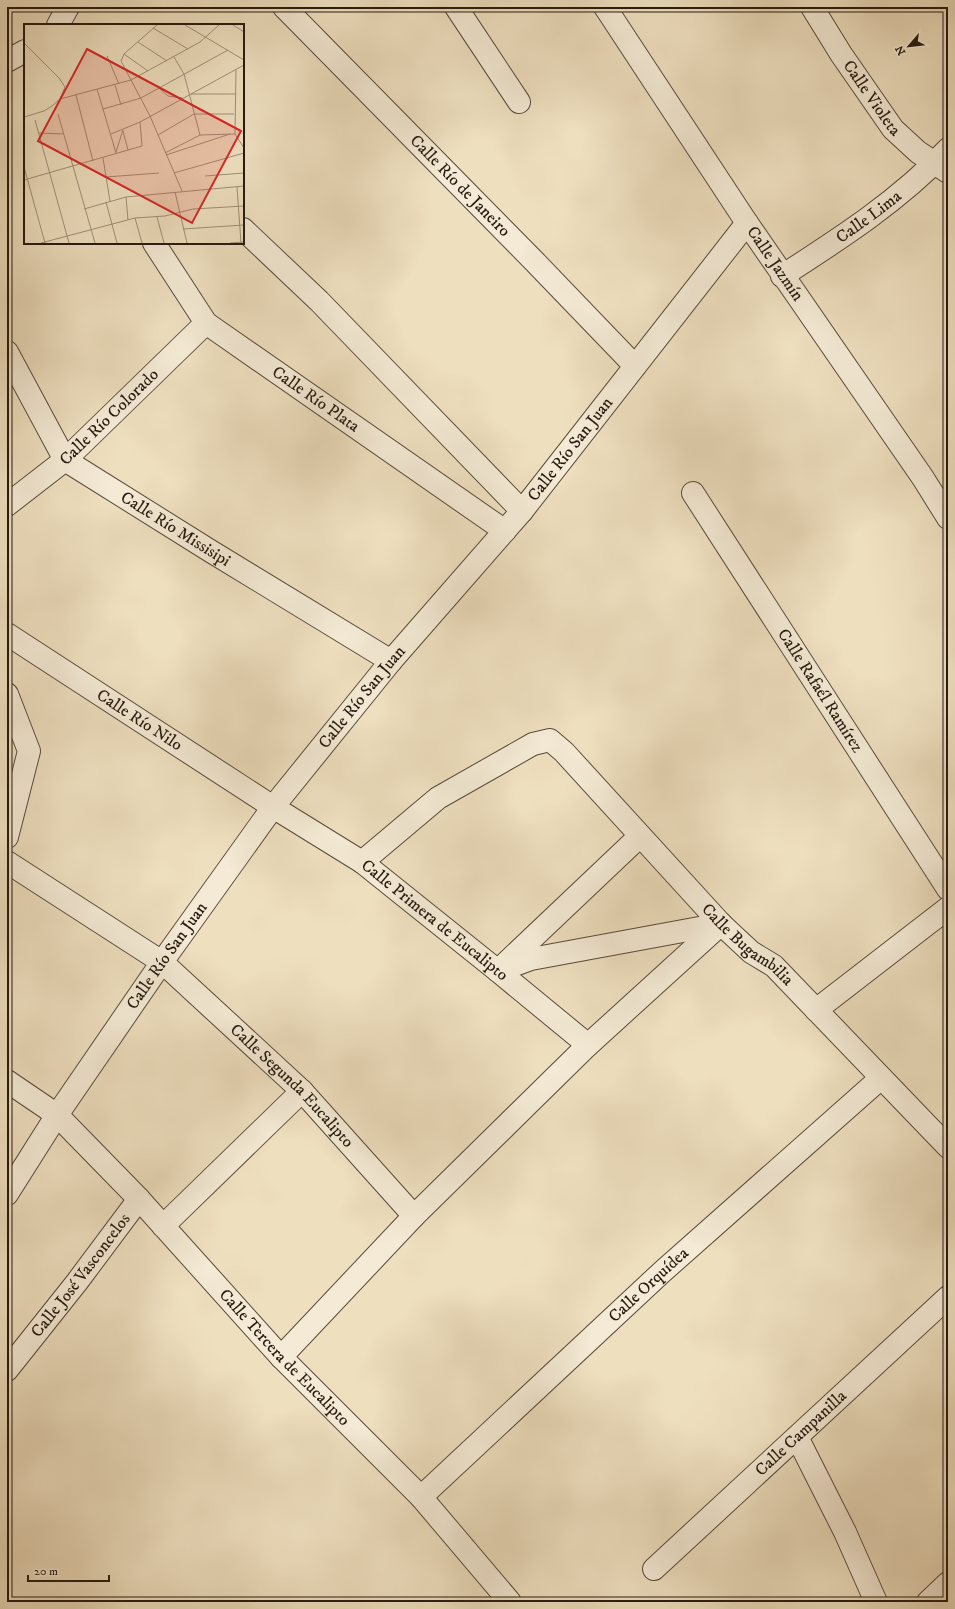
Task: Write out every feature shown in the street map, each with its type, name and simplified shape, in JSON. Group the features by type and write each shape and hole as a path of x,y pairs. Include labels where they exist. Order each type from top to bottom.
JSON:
{"street":[{"path":"59,24 68,7"},
{"name":"Calle Río de Janeiro","path":"284,7 535,262 635,366"},
{"path":"456,7 518,102"},
{"name":"Calle Jazmín","path":"605,7 746,223 923,478 948,518"},
{"name":"Calle Violeta","path":"812,7 841,54 893,129 918,152 943,162"},
{"path":"7,61 24,52"},
{"name":"Calle Lima","path":"782,276 865,222 943,162"},
{"name":"Calle Río San Juan","path":"7,1194 57,1115 162,962 273,807 391,661 522,511 746,223"},
{"path":"244,230 319,301 522,511"},
{"name":"Calle Río Plata","path":"155,244 206,323 504,531"},
{"name":"Calle Río Colorado","path":"7,505 65,460 206,323"},
{"name":"Calle Río Missisipi","path":"7,352 65,460 391,661"},
{"name":"Calle Rafaél Ramírez","path":"693,493 948,888"},
{"name":"Calle Río Nilo","path":"7,634 273,807"},
{"path":"7,694 29,751 7,837"},
{"name":"Calle Bugambilia","path":"362,862 438,798 533,744 550,740 564,752 721,924 751,952 774,966 948,1147"},
{"name":"Calle Primera de Eucalipto","path":"273,807 362,862 588,1045"},
{"path":"498,971 640,836"},
{"name":"Calle Segunda Eucalipto","path":"7,862 162,962 302,1091 414,1216"},
{"path":"816,1010 948,908"},
{"path":"498,971 531,959 721,924"},
{"path":"282,1357 414,1216 588,1045 721,924"},
{"name":"Calle Orquídea","path":"421,1497 662,1272 881,1078"},
{"name":"Calle Tercera de Eucalipto","path":"7,1081 57,1115 138,1199 282,1357 421,1497 510,1602"},
{"path":"163,1226 302,1091"},
{"name":"Calle José Vasconcelos","path":"7,1370 76,1282 138,1199"},
{"name":"Calle Campanilla","path":"654,1569 948,1297"},
{"path":"797,1437 845,1532 876,1602"},
{"path":"928,1602 948,1583"}]}
